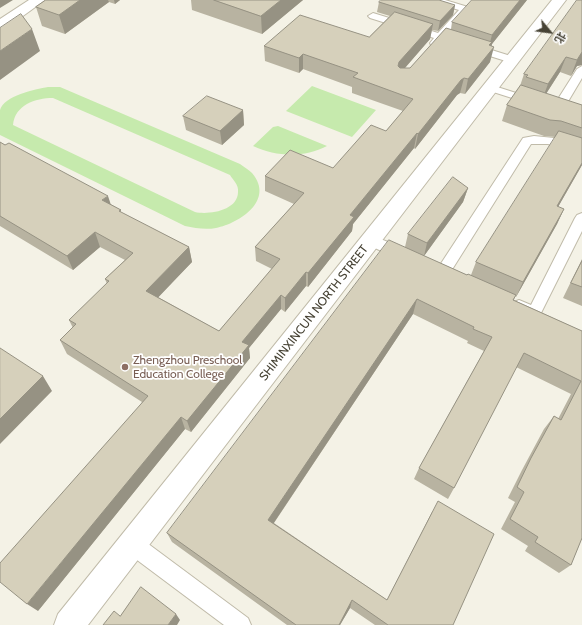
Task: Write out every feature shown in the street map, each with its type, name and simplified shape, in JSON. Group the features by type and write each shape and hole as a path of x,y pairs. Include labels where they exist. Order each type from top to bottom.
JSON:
{"street":[{"path":"0,26 38,0"},
{"name":"SHIMINXINCUN NORTH STREET","path":"69,625 559,0"}],"lane":[{"path":"426,53 465,9 462,4 435,0"},
{"path":"373,16 513,60"},
{"path":"557,110 582,69"},
{"path":"491,88 569,114"},
{"path":"443,272 527,141 536,139 546,140 582,150"},
{"path":"506,300 534,313 582,218"},
{"path":"371,240 457,278"},
{"path":"132,544 241,625"}],"green space":[{"path":"312,86 376,110 352,137 286,111"},
{"path":"48,87 60,87 240,164 252,173 258,183 259,192 257,201 252,209 244,216 225,225 208,229 185,226 0,135 0,110 7,101 28,91","holes":["53,98 230,175 238,189 237,198 233,204 214,212 195,212 13,125 18,112 27,104 39,99"]},
{"path":"278,126 327,146 309,153 290,155 262,150 253,146 273,127"}],"building":[{"path":"46,0 80,0 59,15 36,7"},
{"path":"214,0 281,0 261,16"},
{"path":"381,0 439,0 455,5 440,21 379,2"},
{"path":"472,0 520,0 492,35 452,22"},
{"path":"577,0 582,0 582,52 577,60 566,57 548,84 526,77 528,75 524,74"},
{"path":"395,12 433,24 399,62 398,66 400,68 410,68 446,28 492,42 489,45 494,47 468,79 464,78 461,80 418,134 417,133 350,215 354,217 308,273 306,272 285,298 281,295 242,342 249,345 187,421 181,417 27,604 0,582 0,563 148,396 60,340 76,324 69,320 109,281 105,279 133,253 95,232 67,256 0,216 0,142 5,145 9,143 108,196 102,200 121,210 119,211 189,247 146,291 219,331 280,259 255,247 304,193 265,176 290,150 333,168 371,125 386,131 413,99 353,77 358,73 303,54 299,58 264,46 300,15 369,37"},
{"path":"21,14 32,29 0,51 0,28"},
{"path":"521,85 582,105 582,128 561,121 550,120 507,105"},
{"path":"207,96 243,110 220,131 183,116"},
{"path":"559,131 582,138 582,163 557,206 564,209 523,282 476,262"},
{"path":"453,177 468,188 427,243 408,234"},
{"path":"389,240 516,295 513,300 582,331 582,538 571,565 535,542 538,537 510,519 524,492 517,487 531,458 554,416 561,420 581,381 524,353 454,488 419,468 492,337 473,329 474,327 417,299 268,520 387,600 438,501 494,534 453,625 388,625 352,600 339,625 296,625 167,533"},
{"path":"582,261 582,287 571,283"},
{"path":"0,348 43,376 0,419"},
{"path":"141,587 176,614 168,625 103,625 114,611 120,616"}],"place":[{"name":"Zhengzhou Preschool Education College","path":"125,367"}]}
